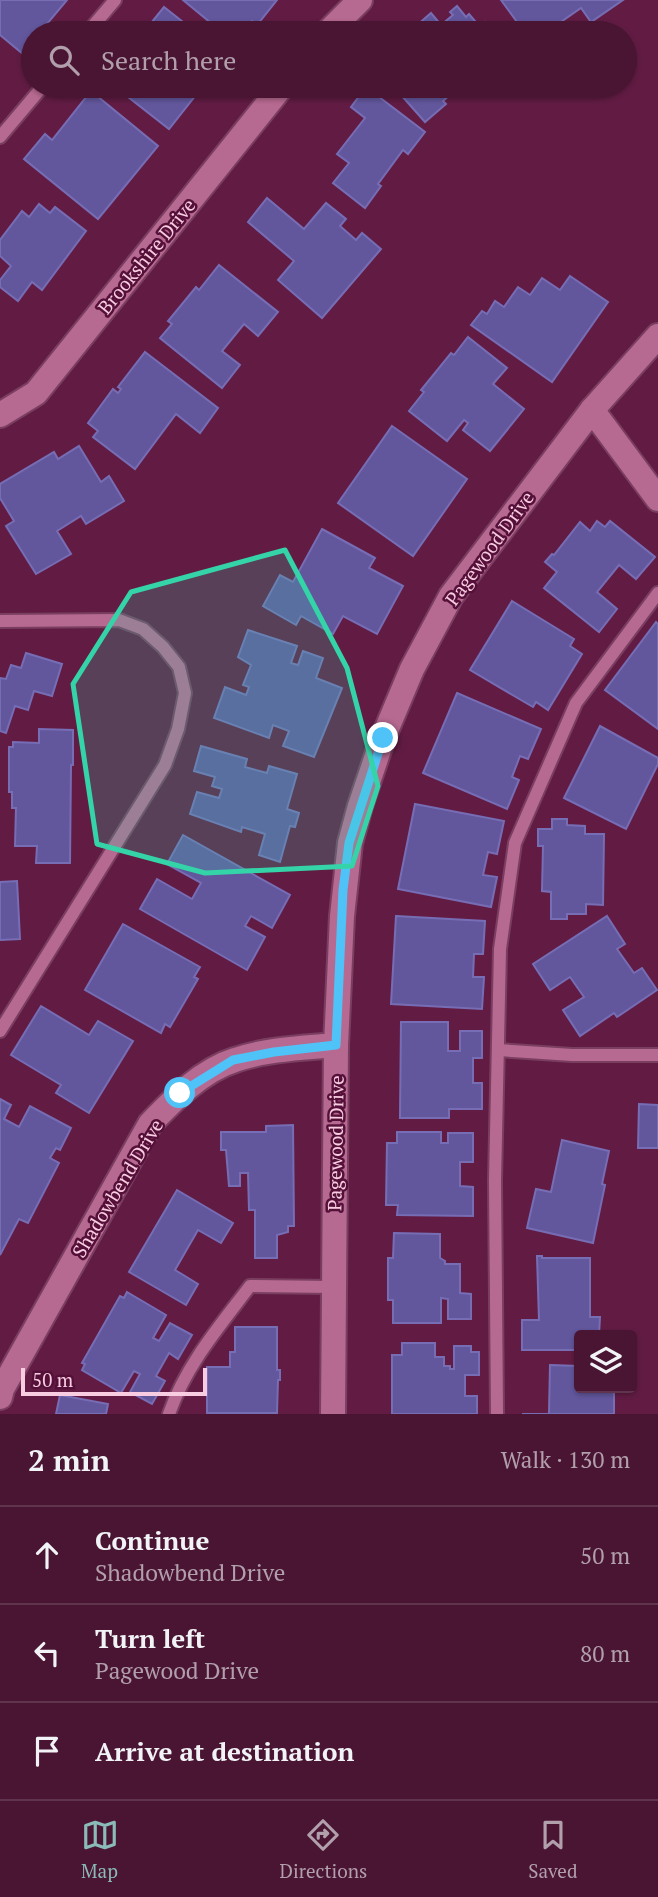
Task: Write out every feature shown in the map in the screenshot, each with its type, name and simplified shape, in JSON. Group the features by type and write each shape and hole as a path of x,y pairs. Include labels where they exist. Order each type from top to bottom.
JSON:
{"street":[{"path":"339,21 360,0"},
{"name":"Brookshire Drive","path":"0,415 36,393 272,98"},
{"name":"Pagewood Drive","path":"333,1414 336,1045 343,890 349,843 383,738 412,669 451,596 592,410 658,336"},
{"path":"592,410 658,499"},
{"name":"Shadowbend Drive","path":"0,1396 143,1136 164,1109 180,1093 233,1060 336,1045"}],"lane":[{"path":"98,21 116,0"},
{"path":"0,136 33,98"},
{"path":"497,1414 495,1181 500,949 515,843 576,703 658,593"},
{"path":"0,621 119,620 143,629 163,647 179,667 185,693 178,729 165,765 0,1031"},
{"path":"498,1050 572,1055 658,1055"},
{"path":"169,1414 195,1358 250,1286 333,1287"}],"highlighted area":[{"path":"285,550 347,668 378,786 352,866 205,873 97,844 73,684 131,592"}],"building":[{"path":"0,0 67,0 49,21 21,21 21,52 0,35"},
{"path":"183,0 277,0 260,21 208,21"},
{"path":"501,0 623,0 592,21 581,8 562,21 516,21"},
{"path":"457,6 466,17 469,14 475,21 446,21 453,15 450,12"},
{"path":"164,7 182,21 153,21"},
{"path":"431,13 438,21 422,21"},
{"path":"85,98 100,98 158,146 98,219 24,159 45,134 52,140"},
{"path":"129,98 194,98 169,129"},
{"path":"358,98 380,98 425,132 408,154 403,150 378,184 381,186 365,208 333,183 349,163 337,154 365,118 351,107"},
{"path":"404,98 446,98 443,101 446,104 425,122"},
{"path":"267,198 304,229 326,203 346,219 340,226 356,240 362,233 381,249 322,318 278,280 294,261 248,222"},
{"path":"39,204 50,213 55,207 86,231 42,290 32,282 18,301 0,287 0,280 11,266 0,256 0,240 22,211 29,217"},
{"path":"219,265 278,312 258,336 244,324 222,351 240,365 222,388 160,338 172,324 168,321 196,287 199,290"},
{"path":"570,276 608,302 552,382 471,325 482,311 487,314 495,301 504,307 518,287 530,295 542,278 560,290"},
{"path":"468,337 507,368 493,384 524,409 490,451 463,430 468,423 464,420 447,441 409,411 424,392 421,390 451,353 454,355"},
{"path":"145,352 218,408 200,433 176,414 135,469 93,437 98,431 88,423 113,389 118,393 121,389 118,387"},
{"path":"392,426 467,479 413,556 338,503"},
{"path":"79,446 101,482 109,476 124,501 86,524 81,516 57,531 71,554 36,574 6,526 14,521 0,498 0,484 54,452 58,459"},
{"path":"597,521 605,527 610,521 655,557 636,579 619,565 597,592 617,609 599,632 544,588 557,572 545,562 554,555 580,522 590,531"},
{"path":"322,529 375,558 369,568 403,586 377,634 343,616 333,634 301,616 296,625 263,606 280,575 293,582"},
{"path":"512,601 574,639 570,646 582,654 548,710 536,702 533,707 470,670"},
{"path":"656,622 658,624 658,729 605,690"},
{"path":"248,630 297,646 291,663 298,665 303,651 323,658 316,678 342,688 314,757 283,746 289,731 273,725 269,738 214,718 225,687 246,695 249,687 243,685 251,665 238,657"},
{"path":"26,653 62,664 52,696 34,691 28,710 15,706 6,733 0,731 0,678 6,679 11,665 21,668"},
{"path":"457,693 541,729 528,759 520,756 512,777 519,780 507,809 423,773"},
{"path":"600,726 658,758 658,764 626,829 564,798"},
{"path":"39,729 73,730 70,863 36,863 37,846 15,846 16,808 12,808 12,792 9,792 9,747 13,747 13,742 39,743"},
{"path":"201,746 247,759 245,767 267,773 269,766 297,774 287,809 299,813 295,827 290,826 280,862 259,855 265,834 242,827 241,832 190,814 197,792 219,798 222,789 212,786 215,777 194,771"},
{"path":"415,804 504,821 497,854 488,852 483,875 497,877 491,907 398,889"},
{"path":"552,819 567,819 567,825 585,826 585,834 604,834 603,905 586,904 586,914 567,914 567,919 551,919 551,892 542,891 543,846 538,846 538,829 552,829"},
{"path":"183,835 290,895 272,928 251,916 245,926 265,937 247,970 140,909 157,879 192,899 201,883 167,864"},
{"path":"17,881 20,939 0,940 0,882"},
{"path":"396,916 485,921 483,954 474,954 473,977 484,977 482,1009 391,1004"},
{"path":"607,916 625,944 617,949 634,973 642,968 657,990 617,1017 614,1013 580,1036 563,1010 584,997 570,977 550,990 533,964"},
{"path":"123,924 200,967 194,977 198,979 170,1027 165,1024 161,1033 85,990"},
{"path":"41,1006 89,1035 98,1021 133,1041 89,1113 56,1093 61,1085 11,1055"},
{"path":"401,1022 448,1022 448,1051 460,1051 460,1031 482,1031 482,1058 473,1058 473,1083 482,1083 482,1109 449,1109 449,1118 400,1118"},
{"path":"0,1099 11,1105 4,1119 19,1127 30,1106 71,1128 60,1150 56,1148 50,1158 59,1163 28,1223 19,1219 0,1255"},
{"path":"639,1104 658,1105 658,1148 638,1148"},
{"path":"293,1125 294,1226 288,1226 288,1232 277,1235 277,1258 255,1258 255,1210 249,1210 248,1173 240,1173 240,1186 229,1186 226,1150 221,1150 221,1132 266,1132 266,1126"},
{"path":"397,1132 441,1132 441,1143 448,1143 448,1133 473,1133 473,1162 460,1162 460,1186 473,1187 473,1216 397,1215 398,1205 386,1205 387,1143 397,1143"},
{"path":"562,1140 609,1151 593,1243 527,1228 536,1189 551,1192"},
{"path":"177,1190 233,1223 221,1243 198,1230 175,1270 198,1284 186,1305 129,1272"},
{"path":"394,1233 440,1234 440,1258 445,1264 460,1264 460,1293 471,1294 471,1319 448,1319 448,1299 441,1298 441,1323 393,1323 393,1300 388,1300 388,1258 393,1258"},
{"path":"537,1256 590,1258 590,1317 600,1317 599,1330 574,1330 574,1350 522,1350 522,1320 539,1320"},
{"path":"127,1292 166,1315 153,1338 159,1341 170,1323 192,1335 178,1359 169,1353 156,1376 165,1381 152,1404 130,1392 140,1374 134,1371 121,1393 82,1370 85,1364 82,1363 120,1296 124,1298"},
{"path":"235,1327 277,1327 277,1370 280,1370 280,1380 277,1413 207,1413 207,1367 230,1367 230,1352 235,1352"},
{"path":"402,1343 435,1343 435,1357 444,1357 444,1366 450,1366 450,1369 454,1369 454,1346 471,1346 471,1352 479,1352 479,1375 465,1375 465,1396 477,1396 477,1414 392,1414 392,1355 402,1355"},
{"path":"550,1365 574,1366 574,1393 614,1393 614,1414 549,1414"},
{"path":"60,1395 108,1404 106,1414 56,1414"}],"route":[{"path":"180,1093 233,1060 336,1045 343,890 349,843 383,738"}]}
